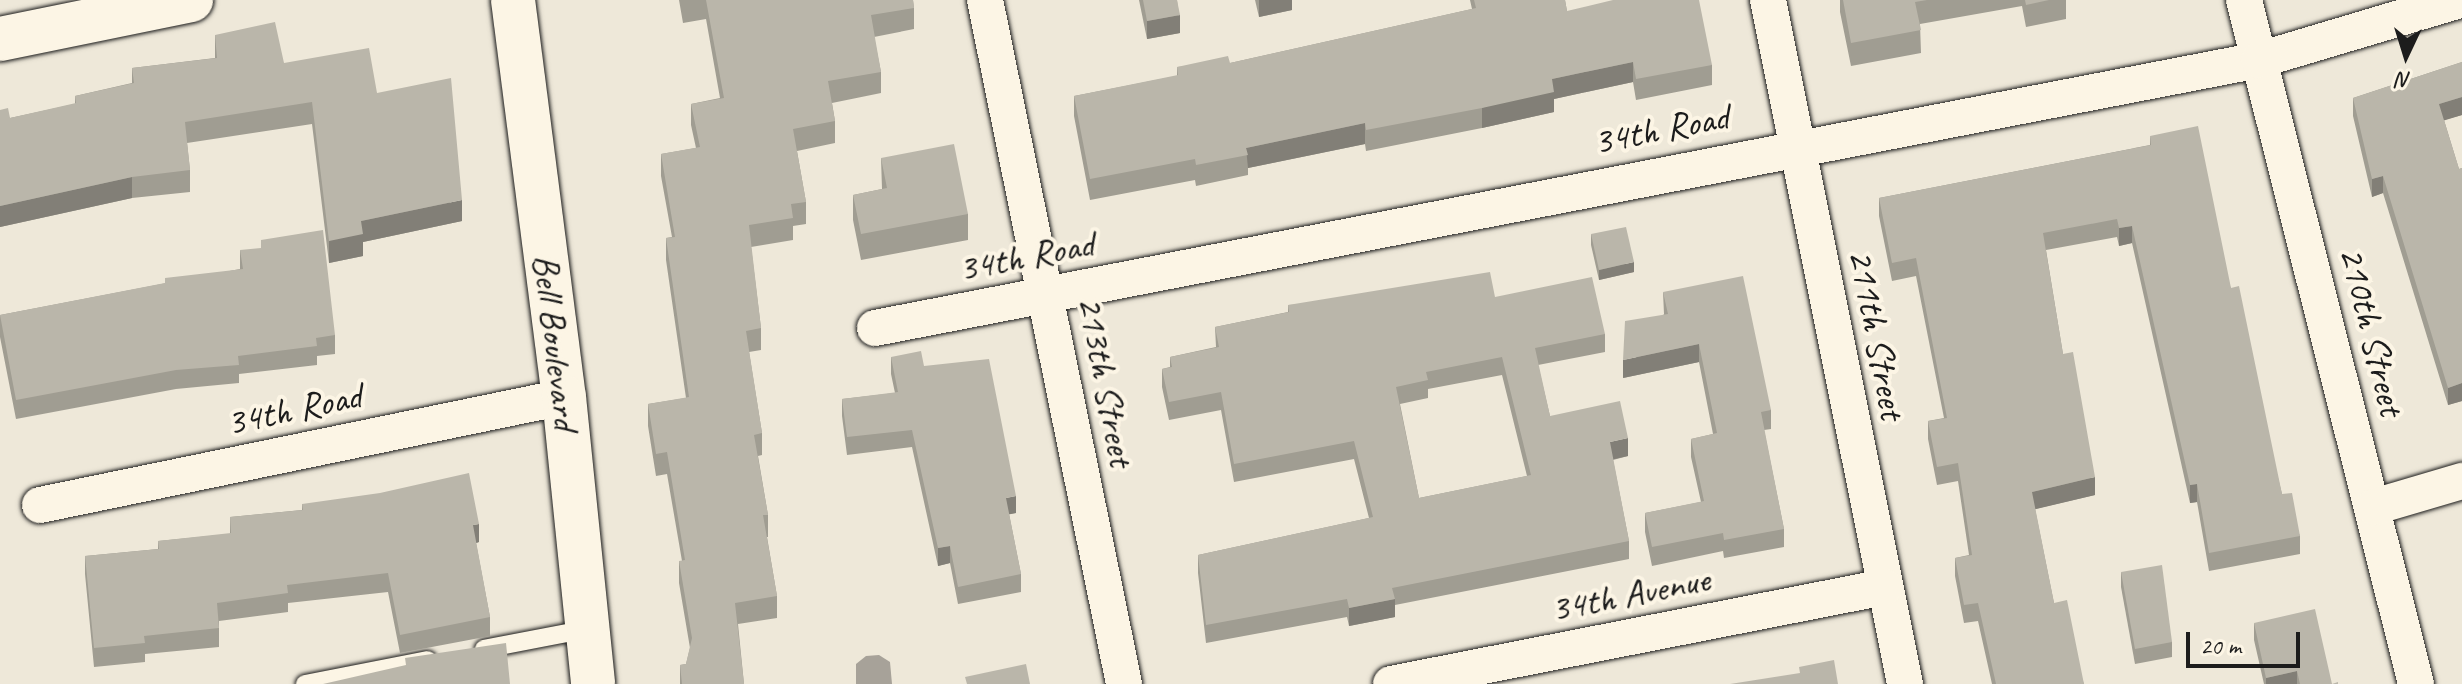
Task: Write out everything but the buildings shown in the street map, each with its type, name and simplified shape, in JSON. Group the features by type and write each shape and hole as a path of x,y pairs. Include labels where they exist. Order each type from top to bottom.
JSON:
{"street":[{"path":"0,39 191,0"},
{"name":"Bell Boulevard","path":"513,0 564,397 593,684"},
{"name":"213th Street","path":"985,0 1124,684"},
{"name":"211th Street","path":"1768,0 1905,684"},
{"name":"210th Street","path":"2244,0 2374,507 2416,684"},
{"name":"34th Road","path":"875,328 1797,145 2259,60 2460,0"},
{"name":"34th Road","path":"40,505 564,397"},
{"path":"2374,507 2462,481"},
{"name":"34th Avenue","path":"1391,684 1885,587"}],"lane":[{"path":"305,684 588,629"}],"shaded area":[{"path":"879,655 890,662 892,684 856,684 856,664 866,656"}]}
